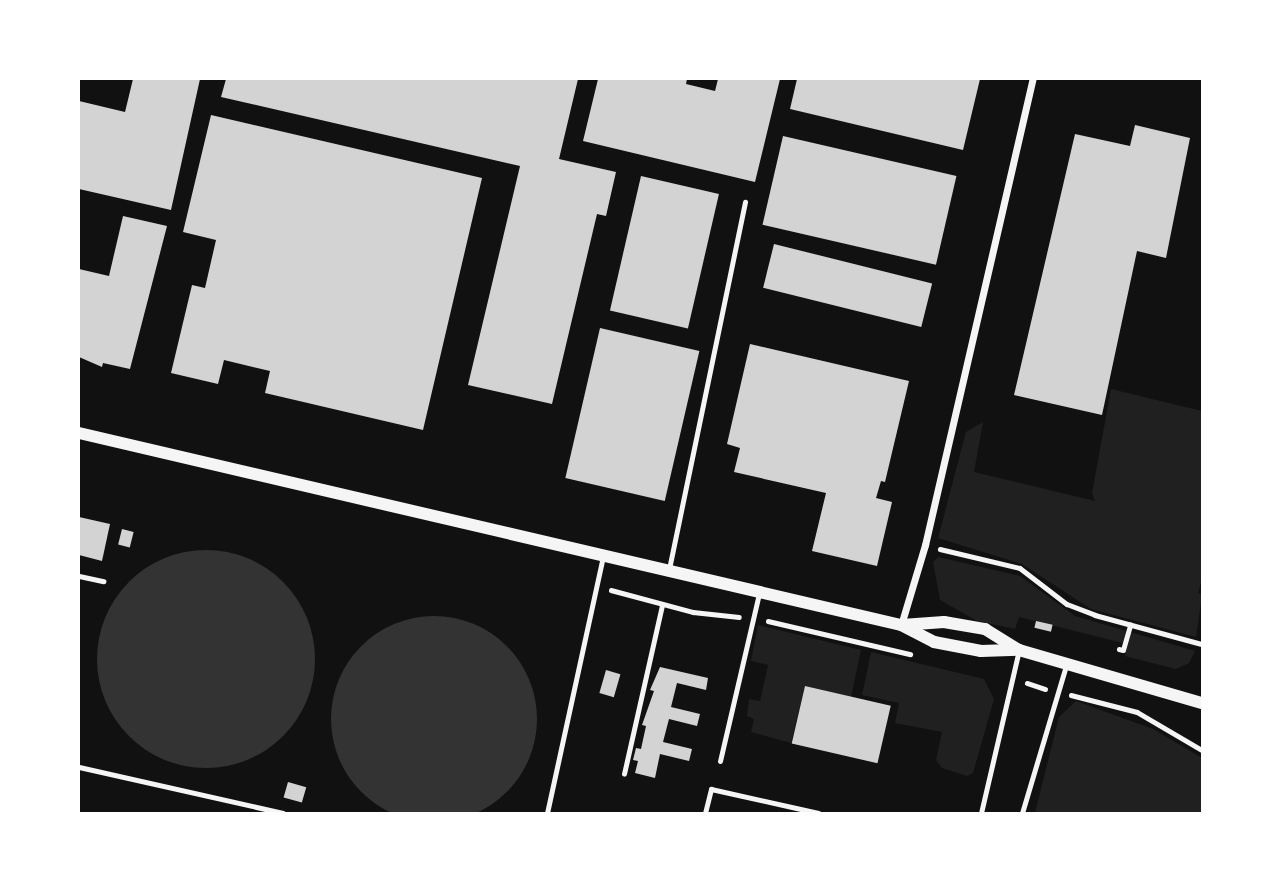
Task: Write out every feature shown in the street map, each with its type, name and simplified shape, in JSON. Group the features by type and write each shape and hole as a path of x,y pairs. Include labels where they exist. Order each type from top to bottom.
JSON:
{"street":[{"path":"901,625 925,545 1033,79"},
{"path":"79,433 901,625 934,642 981,651 1019,650 1202,703"},
{"path":"901,625 944,622 985,629 1019,650"}],"lane":[{"path":"669,570 745,202"},
{"path":"547,813 603,555"},
{"path":"79,576 103,581"},
{"path":"720,761 760,591"},
{"path":"981,813 1019,650"},
{"path":"1022,813 1067,662"},
{"path":"79,767 283,813"},
{"path":"705,813 711,789 818,813"}],"path":[{"path":"925,545 1020,568 1068,604 1130,625 1202,644"},
{"path":"599,583 620,595 663,605 754,618 888,648"},
{"path":"624,774 663,605"},
{"path":"1119,649 1123,650 1130,625"},
{"path":"1156,722 1202,750"}],"shaded area":[{"path":"1111,389 1202,411 1202,578 1198,593 1202,595 1196,637 1091,609 1022,564 938,538 966,432 983,422 974,472 1095,501 1092,493"},
{"path":"217,550 248,558 267,568 283,582 297,598 307,617 315,659 307,701 297,720 283,736 267,750 248,760 217,768 195,768 164,760 145,750 115,720 105,701 99,680 97,648 105,617 115,598 145,568 164,558 185,552"},
{"path":"938,557 1020,576 1075,616 1195,651 1189,663 1176,669 1125,656 1127,644 1019,617 1015,629 977,621 940,600 933,562"},
{"path":"434,616 473,624 491,633 507,646 520,662 529,680 537,719 529,758 520,776 507,792 491,805 473,814 434,822 395,814 377,805 361,792 348,776 339,758 331,719 339,680 348,662 361,646 377,633 395,624"},
{"path":"758,625 861,650 851,697 805,686 791,743 751,732 754,719 747,716 749,699 760,701 768,665 751,661"},
{"path":"871,652 984,679 994,699 973,773 967,776 942,768 936,760 942,732 895,723 899,703 862,695"},
{"path":"1076,701 1153,729 1202,758 1202,813 1035,813 1059,717"}],"building":[{"path":"133,79 200,79 171,210 79,189 79,101 125,112"},
{"path":"226,79 578,79 559,159 616,172 606,216 597,214 552,404 468,385 520,166 221,97"},
{"path":"598,79 687,79 686,84 715,91 718,79 780,79 755,182 583,141"},
{"path":"797,79 980,79 963,150 790,109"},
{"path":"211,115 482,178 423,430 265,393 270,371 224,360 218,384 171,373 192,285 205,288 216,240 183,232"},
{"path":"1135,125 1190,138 1166,258 1137,251 1102,415 1014,395 1075,134 1130,146"},
{"path":"783,136 956,176 936,265 763,225"},
{"path":"641,176 719,194 688,328 610,310"},
{"path":"123,216 167,226 130,369 103,363 102,367 79,357 79,269 109,276"},
{"path":"774,244 932,283 921,327 763,288"},
{"path":"600,328 699,351 665,501 565,478"},
{"path":"750,344 909,381 885,482 881,481 876,498 892,502 877,566 812,551 826,493 734,472 740,448 727,444"},
{"path":"79,517 110,524 102,561 79,555"},
{"path":"122,529 134,532 130,547 118,545"},
{"path":"1036,621 1053,625 1051,632 1034,628"},
{"path":"660,667 708,678 706,690 677,683 671,707 700,714 697,726 669,719 663,742 692,749 689,761 660,754 655,778 635,773 638,761 633,760 636,748 641,749 646,726 642,725 654,691 650,690"},
{"path":"606,670 620,674 614,697 599,693"},
{"path":"805,686 891,706 877,763 792,743"},
{"path":"288,782 306,787 302,803 284,797"}]}
